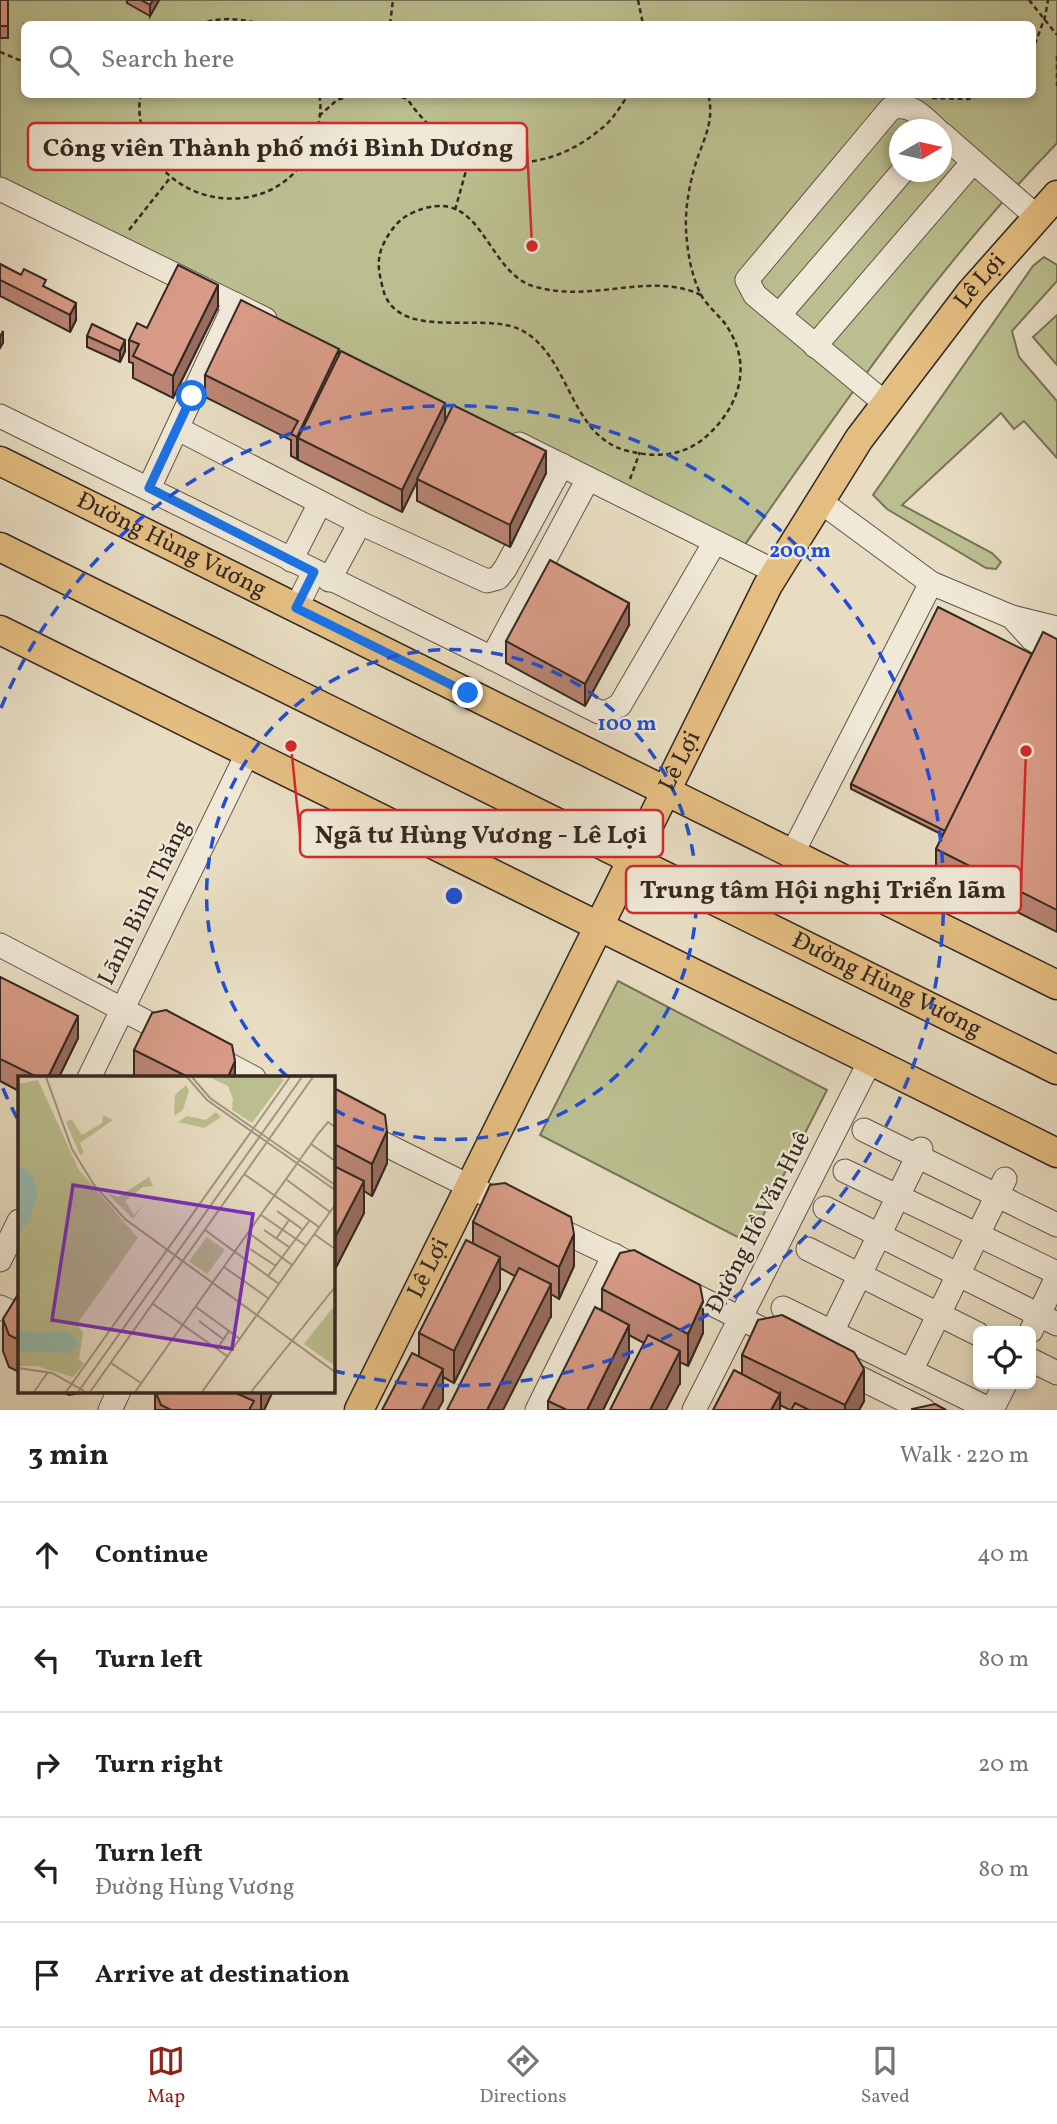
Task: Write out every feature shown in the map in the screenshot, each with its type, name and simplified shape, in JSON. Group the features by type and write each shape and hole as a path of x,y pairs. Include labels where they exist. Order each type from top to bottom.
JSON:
{"main road":[{"name":"Lê Lợi","path":"359,1410 776,572 859,439 971,292 1057,195"},
{"name":"Đường Hùng Vương","path":"0,461 1057,985"},
{"name":"Đường Hùng Vương","path":"0,547 1057,1070"},
{"path":"0,630 1057,1153"}],"street":[{"path":"886,404 755,295 747,280 891,108 902,105 924,119"},
{"path":"952,143 1037,217"},
{"path":"815,346 973,162"},
{"path":"780,314 893,182"},
{"path":"0,188 282,327"},
{"path":"149,488 235,304"},
{"path":"0,416 599,712 608,712 626,697 715,542"},
{"path":"186,433 360,523 487,581 498,578 505,569 562,465"},
{"path":"503,436 776,572"},
{"path":"492,658 589,479"},
{"path":"821,502 932,583 1012,617 1054,626"},
{"path":"291,561 320,503"},
{"path":"296,608 360,523"},
{"path":"792,854 932,583"},
{"path":"1012,617 1032,639 1057,654"},
{"name":"Lãnh Binh Thăng","path":"89,1076 248,752"},
{"path":"0,944 252,1076"},
{"name":"Đường Hồ Văn Huê","path":"694,1410 870,1060"},
{"path":"334,1119 469,1187 614,1255 910,1407"},
{"path":"864,1130 1001,1187 1057,1225"},
{"path":"832,1332 919,1152"},
{"path":"825,1208 958,1275 1042,1323 1057,1275 845,1171"},
{"path":"911,1371 1001,1187"},
{"path":"0,1260 18,1223"},
{"path":"808,1249 973,1331"},
{"path":"537,1410 614,1255"},
{"path":"0,1307 18,1316"},
{"path":"783,1308 991,1410 1002,1389"},
{"path":"1036,1362 1057,1373"},
{"path":"110,1410 119,1392"}],"path":[{"path":"390,21 393,0"},
{"path":"638,0 642,21"},
{"path":"1029,0 1057,34"},
{"path":"1036,42 1045,19 1048,0"},
{"path":"210,21 250,21"},
{"path":"0,52 21,61"},
{"path":"1057,56 1057,86"},
{"path":"141,98 141,129 152,156 170,178 197,194 227,200 258,196 285,182 306,159 318,130 319,98"},
{"path":"319,116 343,98"},
{"path":"402,98 407,100 422,121 454,147 492,161 532,162 571,150 604,127 626,98"},
{"path":"701,295 688,253 686,224 694,168 711,119 708,98"},
{"path":"953,98 972,98"},
{"path":"454,210 471,153"},
{"path":"117,246 170,178"},
{"path":"422,208 454,210 467,214 486,235 500,262 514,277 533,287 584,294 663,284 683,287 701,295 714,308 735,340 742,382 723,421 698,445 672,455 626,451 584,420 541,345 519,329 472,322 425,323 390,305 383,291 377,262 384,243 401,218 422,208"},
{"path":"628,484 640,452"}],"green space":[{"path":"0,0 1057,0 1057,143 969,241 849,397 735,559 0,197"},
{"path":"1044,257 1057,265 1057,281 1012,331 1019,357 1057,401 1057,458 1024,421 1014,429 1001,413 902,505 992,553 1001,562 996,569 986,568 887,509 873,495 1033,266"},
{"path":"1057,315 1057,365 1033,337"},
{"path":"618,981 827,1090 749,1243 540,1135"}],"building":[{"path":"0,0 8,0 8,26 0,26"},
{"path":"0,264 21,275 24,269 46,280 43,286 76,303 70,315 0,280"},
{"path":"178,265 218,285 173,376 133,356 139,344 129,340 137,323 147,328"},
{"path":"241,300 339,349 297,437 291,434 298,421 205,375"},
{"path":"92,324 125,340 120,351 87,336"},
{"path":"341,351 445,403 402,490 298,438"},
{"path":"453,405 546,451 510,525 417,479"},
{"path":"550,560 629,603 585,684 506,641"},
{"path":"938,607 1032,654 945,831 851,784"},
{"path":"1043,632 1057,639 1057,910 936,849"},
{"path":"0,977 78,1016 48,1076 35,1076 0,1059"},
{"path":"166,1010 232,1045 235,1061 228,1076 186,1076 134,1050 152,1013"},
{"path":"334,1088 385,1115 387,1131 372,1164 334,1144"},
{"path":"334,1166 364,1181 334,1239"},
{"path":"505,1183 571,1217 574,1234 559,1267 473,1222 490,1185"},
{"path":"466,1240 500,1257 454,1351 419,1333"},
{"path":"634,1250 700,1285 703,1301 688,1334 602,1289 620,1253"},
{"path":"519,1268 551,1284 487,1410 447,1410"},
{"path":"18,1295 18,1340 9,1335 3,1319"},
{"path":"595,1307 629,1325 587,1410 567,1410 548,1401"},
{"path":"782,1315 854,1352 864,1369 845,1405 742,1355 758,1320"},
{"path":"648,1335 680,1351 650,1410 610,1410"},
{"path":"412,1353 443,1369 422,1410 382,1410"},
{"path":"734,1370 780,1394 771,1410 713,1410"},
{"path":"155,1392 233,1392 254,1401 249,1410 171,1410 161,1405"},
{"path":"795,1403 809,1410 791,1410"},
{"path":"935,1404 946,1410 912,1410 912,1409"}],"place":[{"name":"Công viên Thành phố mới Bình Dương","path":"532,246"},
{"name":"Ngã tư Hùng Vương - Lê Lợi","path":"291,746"},
{"name":"Trung tâm Hội nghị Triển lãm","path":"1026,751"}],"route":[{"path":"192,396 149,488 314,572 296,608 468,693"}]}
